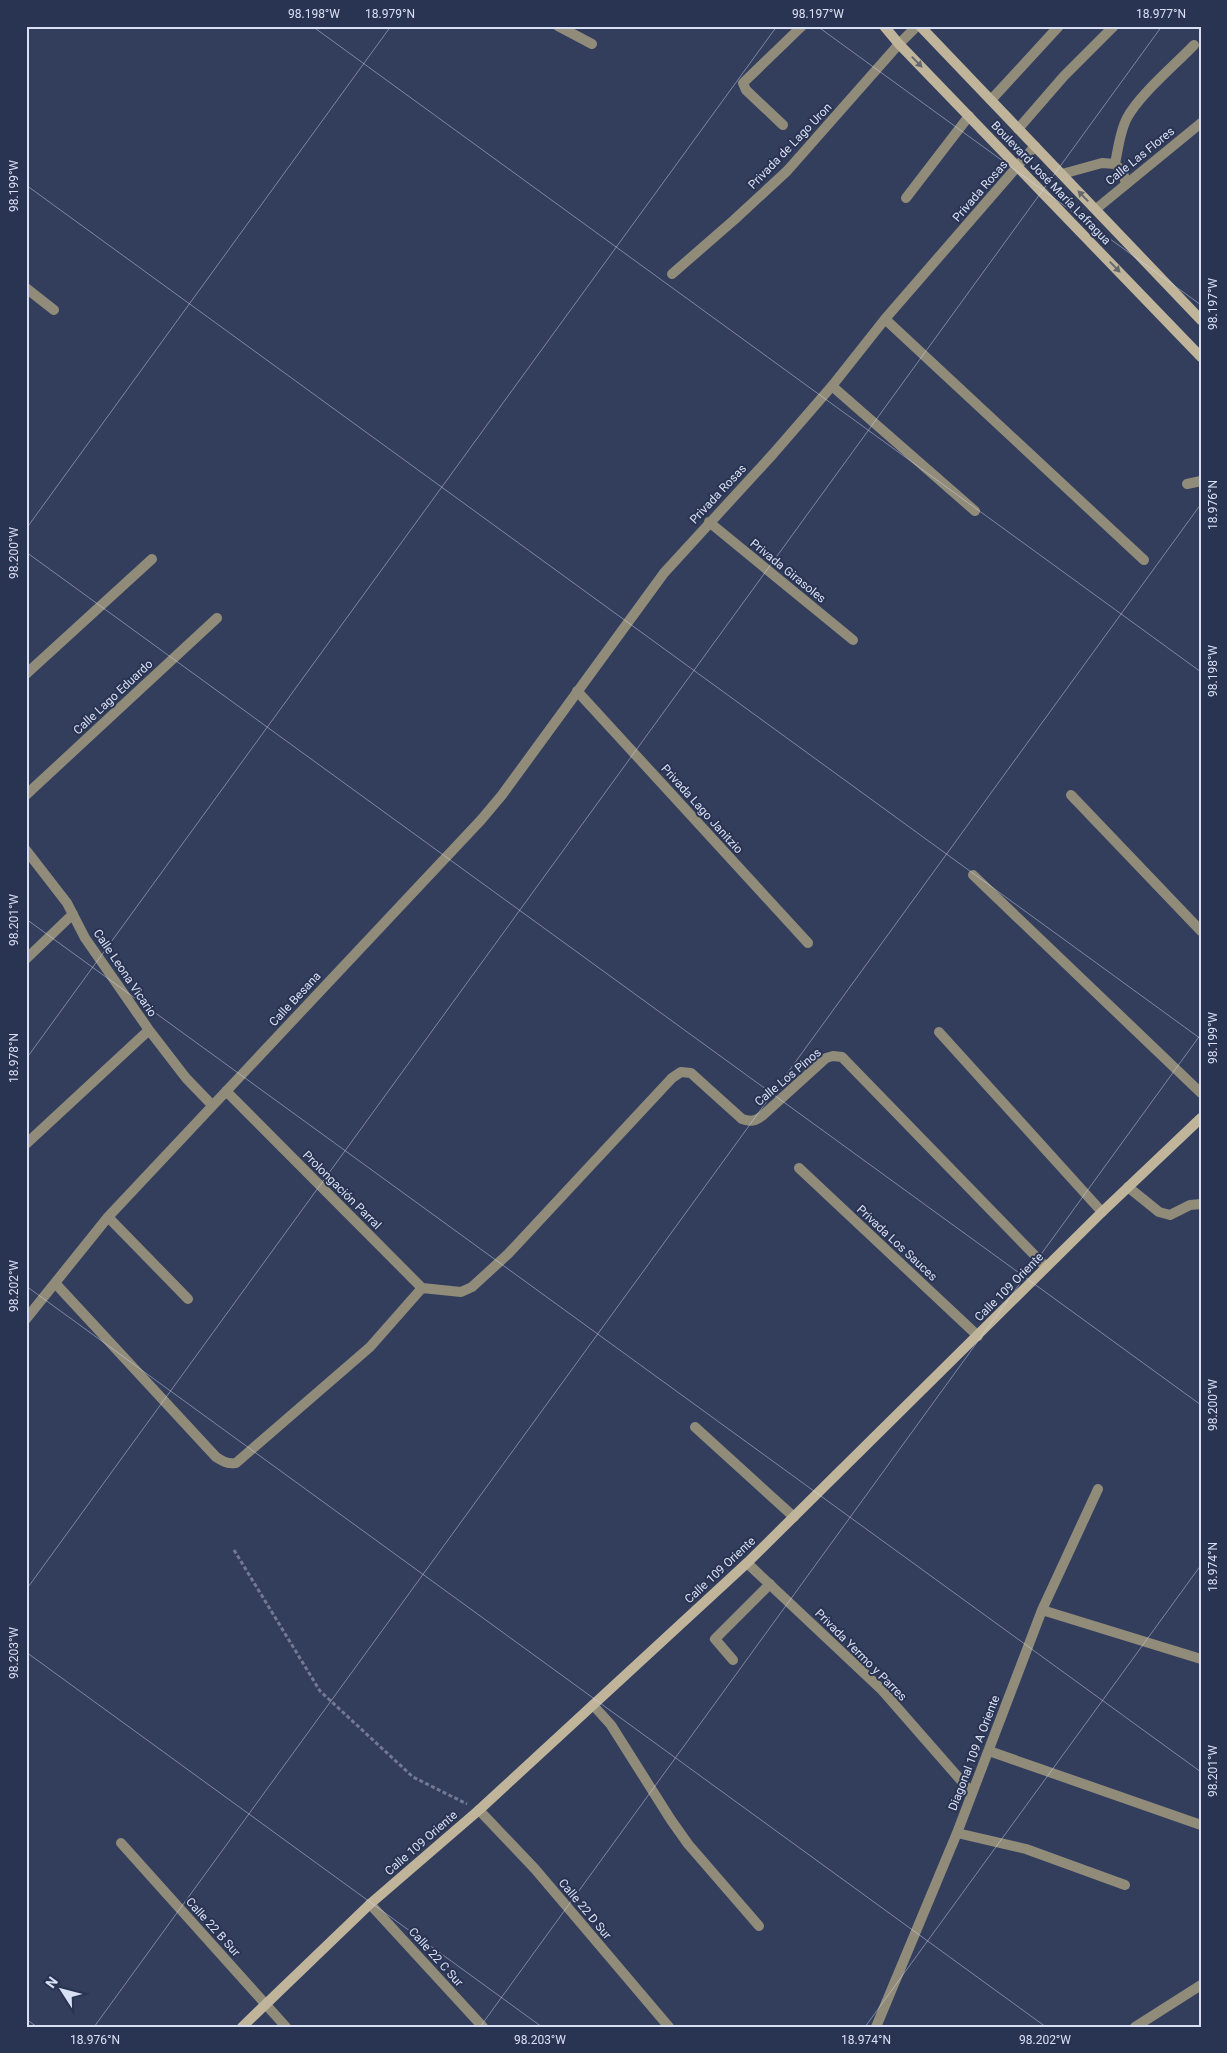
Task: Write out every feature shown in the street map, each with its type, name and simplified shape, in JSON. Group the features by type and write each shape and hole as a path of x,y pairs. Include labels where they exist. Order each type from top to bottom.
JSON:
{"street":[{"path":"558,26 592,44"},
{"path":"783,125 746,90 743,83 802,26"},
{"name":"Boulevard José María Lafragua","path":"884,26 899,44 1201,357"},
{"name":"Boulevard José María Lafragua","path":"919,26 1201,320"},
{"name":"Privada de Lago Uron","path":"672,274 787,171 899,44 919,26"},
{"path":"991,100 1059,26"},
{"path":"1018,129 1064,76 1114,26"},
{"path":"1114,164 1126,119 1135,106 1194,45"},
{"path":"906,198 969,116"},
{"name":"Calle Las Flores","path":"1096,209 1201,123"},
{"name":"Privada Rosas","path":"577,691 664,573 708,522 773,454 832,386 885,319 1035,146"},
{"path":"1062,174 1102,163 1114,164 1123,172 1126,184"},
{"path":"26,288 54,310"},
{"path":"885,319 1144,560"},
{"path":"832,386 975,511"},
{"path":"1187,484 1201,481"},
{"name":"Privada Girasoles","path":"708,522 852,640"},
{"path":"26,674 152,560"},
{"name":"Calle Lago Eduardo","path":"26,795 217,618"},
{"name":"Privada Lago Janitzio","path":"577,691 808,943"},
{"name":"Calle Besana","path":"26,1320 108,1217 481,820 577,691"},
{"path":"1071,795 1201,931"},
{"name":"Calle Leona Vicario","path":"26,850 55,886 104,968 149,1030 186,1078 212,1105"},
{"path":"973,875 1201,1093"},
{"path":"26,959 73,914"},
{"path":"26,1144 149,1030"},
{"path":"939,1032 1102,1212"},
{"name":"Calle Los Pinos","path":"422,1288 461,1292 472,1287 508,1254 672,1078 681,1072 691,1073 742,1119 749,1121 756,1120 826,1058 833,1056 842,1058 1046,1267"},
{"name":"Prolongación Parral","path":"226,1091 422,1288"},
{"name":"Calle 109 Oriente","path":"242,2027 370,1904 479,1810 747,1563 1102,1212 1201,1118"},
{"name":"Privada Los Sauces","path":"799,1168 978,1336"},
{"path":"1128,1187 1159,1212 1170,1215 1190,1206 1201,1204"},
{"path":"108,1217 188,1299"},
{"path":"55,1283 216,1458 230,1464 236,1463 370,1347 422,1288"},
{"path":"695,1427 794,1517"},
{"name":"Diagonal 109 A Oriente","path":"876,2027 957,1833 1042,1610 1098,1488"},
{"name":"Privada Yermo y Parres","path":"747,1563 881,1688 972,1793"},
{"path":"733,1660 714,1639 770,1584"},
{"path":"1042,1610 1201,1659"},
{"path":"593,1705 611,1724 688,1844 759,1926"},
{"path":"989,1751 1201,1825"},
{"name":"Calle 22 D Sur","path":"479,1810 534,1869 669,2027"},
{"path":"957,1833 1026,1849 1124,1885"},
{"name":"Calle 22 B Sur","path":"121,1843 286,2027"},
{"name":"Calle 22 C Sur","path":"370,1904 483,2027"},
{"path":"1135,2027 1201,1984"}],"path":[{"path":"234,1550 320,1691 413,1777 479,1810"}]}
